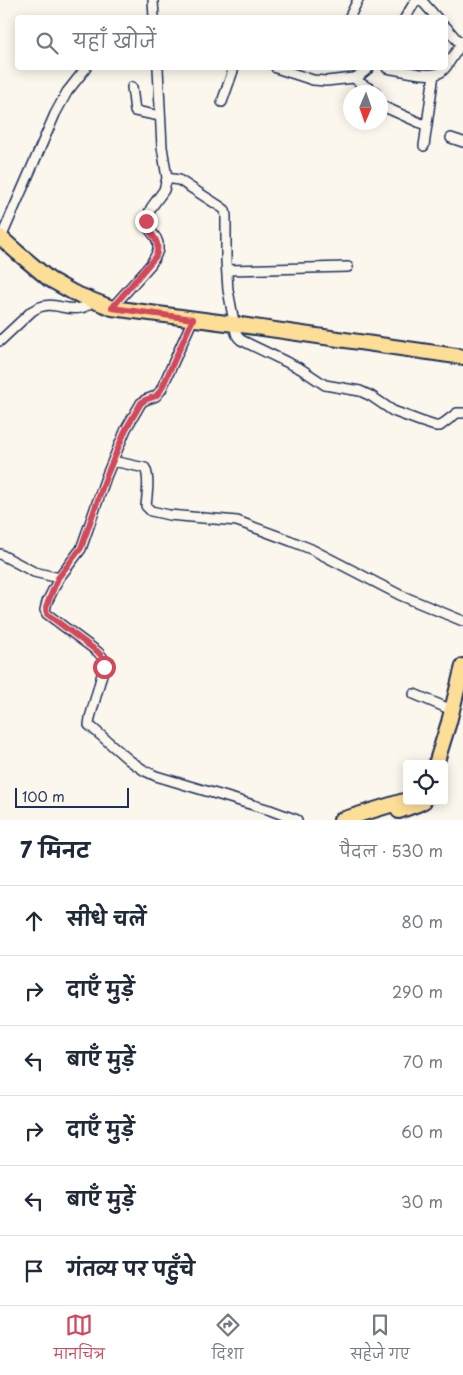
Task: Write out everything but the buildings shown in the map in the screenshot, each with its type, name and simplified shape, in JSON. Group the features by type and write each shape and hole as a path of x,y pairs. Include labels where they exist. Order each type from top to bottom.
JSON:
{"main road":[{"path":"0,238 49,278 74,293 112,308 463,357"},
{"path":"437,760 463,666"},
{"path":"446,760 463,699"},
{"path":"341,820 403,801"},
{"path":"370,820 415,805"}],"street":[{"path":"153,0 154,15"},
{"path":"350,15 358,0"},
{"path":"407,15 416,0"},
{"path":"421,0 434,15"},
{"path":"448,29 462,44 448,63"},
{"path":"112,308 156,256 158,250 156,238 147,226 146,221 151,208 164,190 167,178 162,146 158,70"},
{"path":"222,102 233,70"},
{"path":"282,70 313,80 326,81 354,78 367,70"},
{"path":"399,70 434,74 440,73 442,70"},
{"path":"0,238 55,114 67,92 81,74"},
{"path":"424,146 434,74"},
{"path":"354,78 362,85"},
{"path":"132,86 135,111 160,116"},
{"path":"388,109 427,126"},
{"path":"452,138 463,142"},
{"path":"167,178 179,180 225,210 228,290 234,324 241,340 301,369 325,385 360,391 393,411 435,426 444,424 457,413 463,413"},
{"path":"227,270 348,267"},
{"path":"0,341 38,307 51,304 81,308 92,301"},
{"path":"193,319 161,390 156,396 141,403 126,429 106,477 81,548 58,578 46,607 47,614 98,652 103,658 104,662 90,724 92,728 129,760 156,776 270,810 297,820"},
{"path":"113,461 145,468 147,471 146,506 151,511 169,515 238,522 311,549 400,595 463,621"},
{"path":"0,554 34,572 58,578"},
{"path":"414,694 452,710"}],"route":[{"path":"104,667 103,658 98,652 47,614 45,610 58,578 81,548 106,477 126,429 141,403 159,394 193,319 112,308 156,256 158,243 147,226 146,221"}]}
